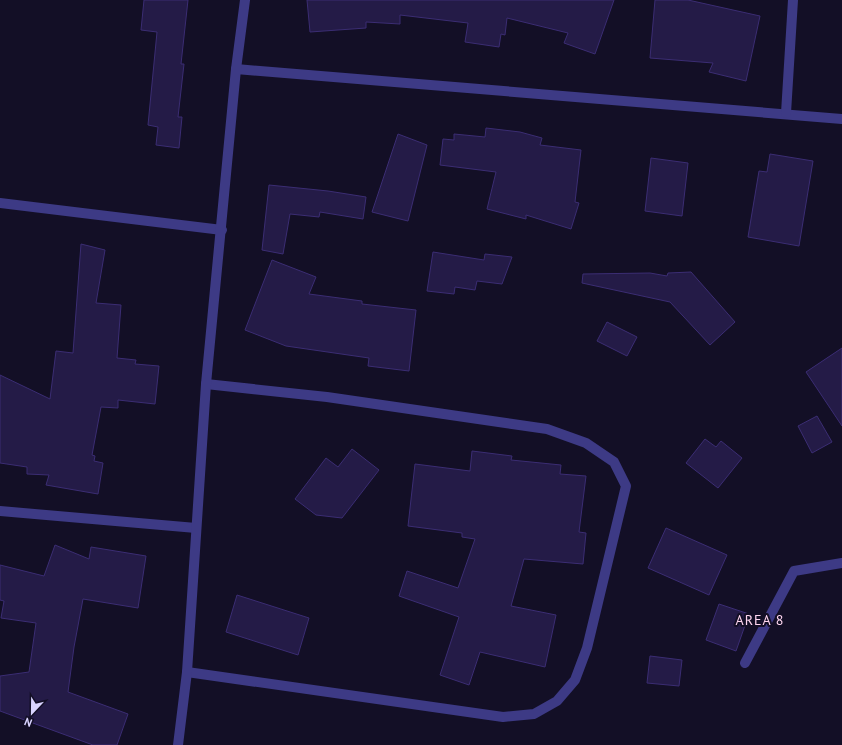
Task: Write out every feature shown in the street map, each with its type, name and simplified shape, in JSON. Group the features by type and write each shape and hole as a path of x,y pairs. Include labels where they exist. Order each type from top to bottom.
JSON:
{"street":[{"path":"178,745 187,672 206,384 222,230 236,69 245,0"},
{"path":"786,113 793,0"},
{"path":"236,69 786,113 842,119"},
{"path":"0,203 222,230"},
{"path":"187,672 503,717 534,714 557,701 575,680 586,648 626,486 614,462 586,442 547,429 327,398 206,384"},
{"path":"0,511 196,528"},
{"path":"744,663 794,571 842,563"}],"building":[{"path":"144,0 188,0 181,64 184,64 178,117 182,117 179,148 156,145 158,127 148,125 157,32 141,30"},
{"path":"307,0 614,0 595,54 564,43 568,33 507,18 505,35 501,34 499,47 465,42 468,23 400,15 400,24 366,22 366,28 310,32"},
{"path":"655,0 688,0 760,16 746,81 709,72 713,63 650,58"},
{"path":"486,128 520,132 542,138 540,145 581,150 575,202 579,203 571,229 526,215 526,219 487,209 496,172 440,165 443,139 454,140 454,134 485,137"},
{"path":"398,134 427,145 408,221 372,212"},
{"path":"770,154 813,161 799,246 748,237 759,171 767,172"},
{"path":"651,158 688,163 682,216 645,211"},
{"path":"269,185 328,191 366,197 363,219 320,212 319,217 290,214 283,254 262,250"},
{"path":"81,244 105,250 96,303 121,305 117,358 136,360 135,364 159,366 155,404 118,400 118,408 101,407 92,455 95,456 94,461 103,463 98,494 46,485 49,475 27,474 27,467 0,463 0,375 50,399 56,351 73,353"},
{"path":"433,252 484,260 485,254 512,257 502,284 477,281 475,290 455,287 454,294 427,291"},
{"path":"272,260 316,277 309,294 362,301 362,304 416,310 409,371 368,366 369,358 286,346 245,330"},
{"path":"691,272 735,322 710,345 670,302 582,283 583,274 650,273 667,276 668,273"},
{"path":"607,322 637,337 627,356 597,341"},
{"path":"842,348 842,426 806,372"},
{"path":"817,416 832,442 812,453 798,426"},
{"path":"705,439 716,447 721,441 742,458 718,488 686,463"},
{"path":"352,449 379,470 342,518 316,515 295,499 326,458 338,467"},
{"path":"472,451 512,456 511,460 561,465 560,474 586,476 579,532 586,533 583,564 524,559 511,606 556,615 545,667 480,652 469,685 440,675 459,617 399,596 407,571 458,588 475,539 462,537 462,533 408,526 415,464 470,471"},
{"path":"666,528 727,555 709,595 648,568"},
{"path":"55,545 89,559 91,547 146,556 138,608 83,599 74,647 68,692 128,714 117,745 93,745 0,711 0,676 29,672 36,623 1,618 4,601 0,600 0,565 44,576"},
{"path":"237,595 309,618 298,655 226,632"},
{"path":"719,604 749,614 736,651 706,640"},
{"path":"650,656 682,660 679,686 647,683"}],"district":[{"name":"AREA 8","path":"760,620"}]}
